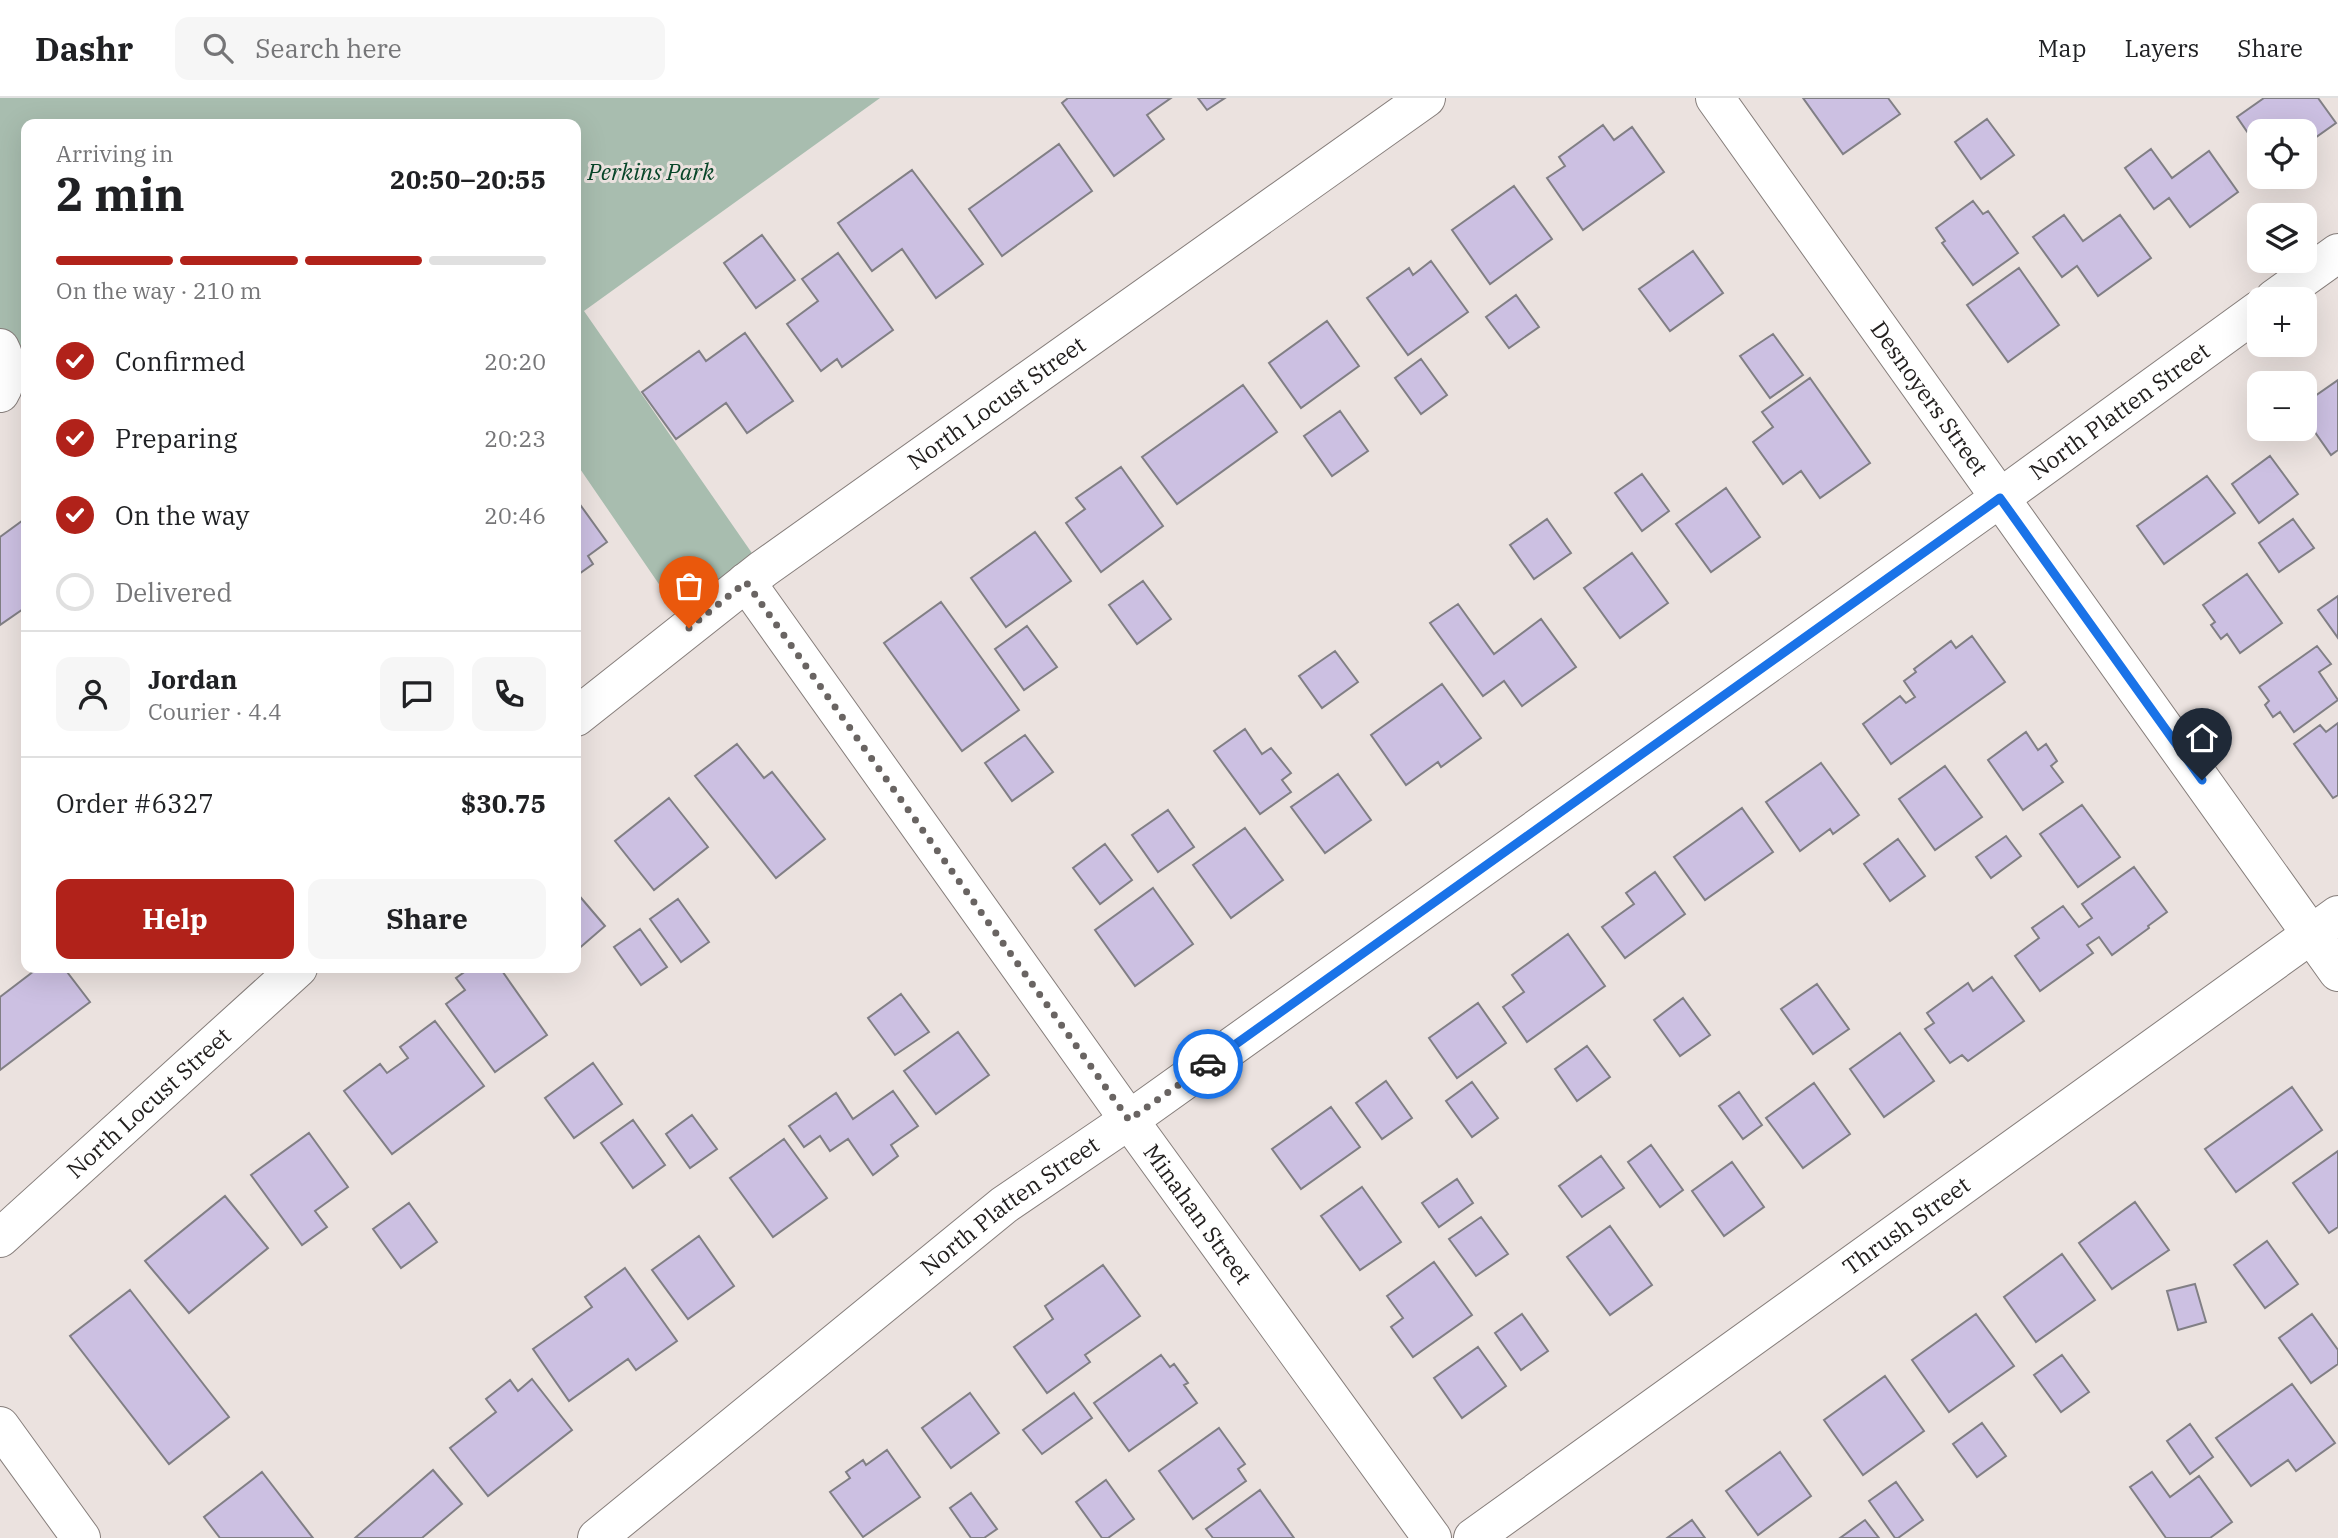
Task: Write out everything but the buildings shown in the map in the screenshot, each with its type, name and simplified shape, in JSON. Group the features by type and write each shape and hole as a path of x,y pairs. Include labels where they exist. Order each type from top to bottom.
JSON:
{"street":[{"name":"North Locust Street","path":"581,713 746,582 1426,98"},
{"name":"Desnoyers Street","path":"1714,98 2000,498 2325,924 2338,972"},
{"path":"2291,287 2338,253"},
{"name":"North Platten Street","path":"597,1538 1004,1205 1129,1120 2247,319"},
{"name":"Minahan Street","path":"746,582 1129,1120 1432,1538"},
{"name":"Thrush Street","path":"1473,1538 2325,924"},
{"name":"North Locust Street","path":"0,1238 292,973"},
{"path":"0,1426 81,1538"}],"green space":[{"name":"Perkins Park","path":"0,98 880,98 584,311 763,569 689,628 581,470 581,119 21,119 21,371 6,374 0,365"}],"way so far":[{"path":"689,628 746,582 1129,1120 1208,1064"}],"route":[{"path":"1208,1064 2000,498 2202,780"}]}
